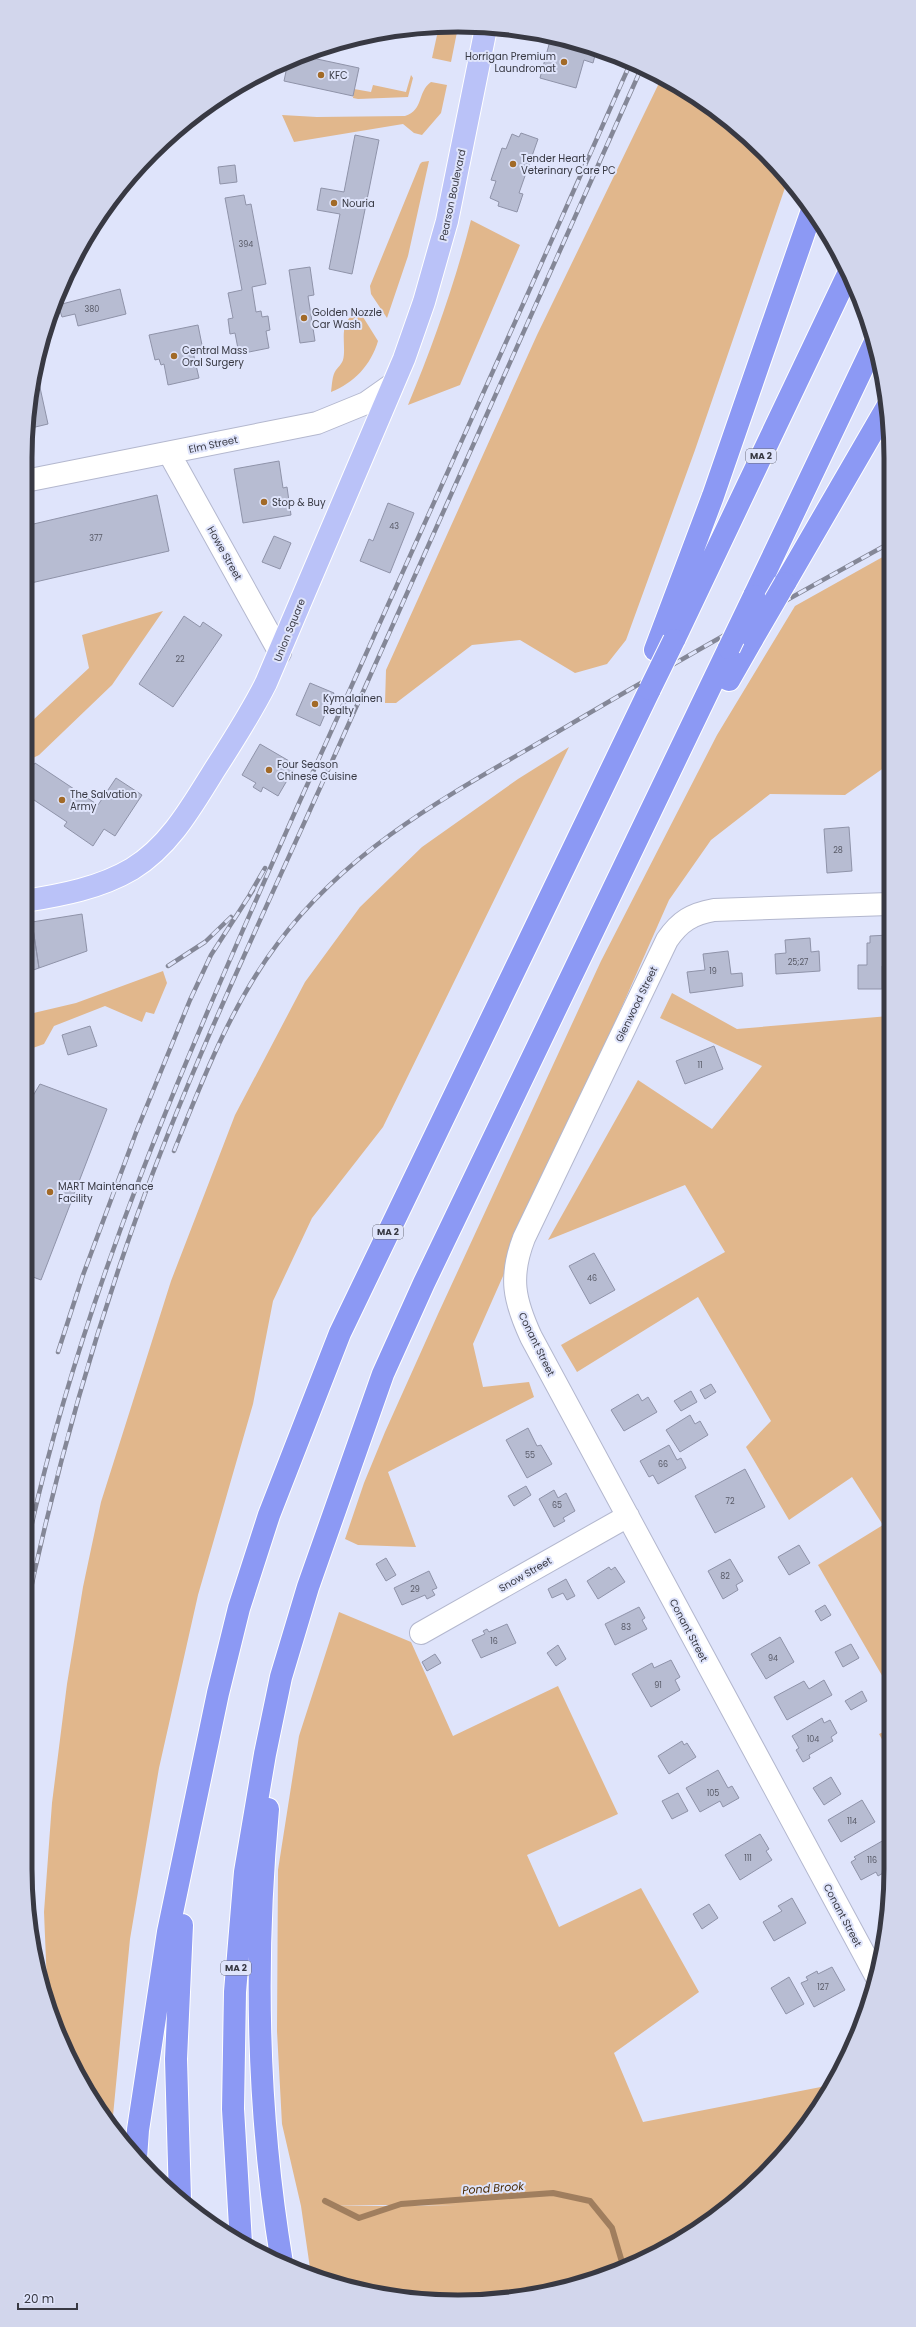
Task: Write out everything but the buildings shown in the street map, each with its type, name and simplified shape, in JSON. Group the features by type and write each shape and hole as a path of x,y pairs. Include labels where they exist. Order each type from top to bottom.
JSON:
{"highway":[{"path":"665,645 718,481 809,217"},
{"name":"MA 2","path":"180,2191 176,2096 177,1994 188,1866 197,1802 218,1693 239,1608 269,1515 340,1332 605,783 665,645 845,280"},
{"name":"MA 2","path":"240,2235 233,2109 235,1992 239,1931 254,1813 281,1677 308,1588 383,1374 424,1283 648,819 870,352"},
{"path":"648,819 882,417"},
{"path":"278,1696 262,1886 260,2010 270,2184 281,2256"},
{"path":"137,2149 139,2122 168,1932 197,1802"}],"main road":[{"name":"Pearson Boulevard","path":"404,359 443,238 485,33"},
{"name":"Union Square","path":"32,900 70,892 114,878 126,872 156,850 178,827 253,709 280,653 404,359"}],"street":[{"name":"Elm Street","path":"32,481 317,423 366,403 393,384"},
{"name":"Howe Street","path":"169,453 280,653"},
{"name":"Glenwood Street","path":"513,1280 515,1266 524,1238 667,940 675,927 685,918 699,912 714,910 884,904"},
{"name":"Conant Street","path":"513,1280 519,1309 531,1337 872,1968"},
{"name":"Snow Street","path":"421,1632 628,1516"}],"shaded area":[{"path":"457,32 451,62 432,58 438,33"},
{"path":"411,75 413,78 408,97 353,98 354,89 371,92 373,85 406,92"},
{"path":"431,82 447,85 441,113 422,135 414,133 403,124 294,142 282,115 317,117 405,116 415,110 424,91"},
{"path":"659,83 695,104 717,120 759,157 786,186 695,450 626,640 607,664 575,673 520,640 472,645 396,703 385,703 386,670 537,335"},
{"path":"429,161 408,256 387,318 371,294 370,286 420,164 422,162"},
{"path":"471,220 520,245 460,385 408,405 443,314"},
{"path":"355,314 363,317 378,341 371,358 360,372 347,384 331,392 334,375 343,360 344,329 349,318"},
{"path":"884,556 884,768 845,795 770,794 711,840 669,900 473,1344 483,1387 529,1382 534,1397 388,1472 416,1547 358,1545 345,1539 364,1483 385,1432 601,961 717,735 795,606"},
{"path":"163,611 112,685 39,755 32,758 32,720 89,668 82,635"},
{"path":"569,747 383,1127 312,1218 273,1301 253,1404 198,1595 159,1768 130,1939 113,2118 89,2082 76,2057 64,2032 55,2006 47,1978 44,1912 52,1803 67,1684 83,1587 101,1502 171,1281 235,1115 305,982 360,907 422,847 518,779"},
{"path":"163,971 167,983 154,1014 146,1012 142,1022 105,1006 54,1026 44,1044 32,1048 32,1013 76,1003"},
{"path":"672,993 737,1029 884,1016 884,1679 818,1565 883,1525 852,1477 789,1520 746,1447 771,1421 698,1297 577,1372 561,1345 725,1252 685,1185 548,1240 638,1080 712,1129 762,1066 660,1018"},
{"path":"339,1612 411,1642 453,1736 558,1686 618,1814 527,1855 559,1927 641,1888 699,1992 614,2053 643,2122 824,2086 812,2106 778,2150 739,2189 695,2223 671,2238 621,2263 541,2287 486,2294 458,2295 430,2294 375,2287 310,2268 301,2206 282,2124 277,2031 278,1870 299,1736","holes":["382,2205 458,2206 328,2206"]},
{"path":"884,1732 884,1743 879,1734"}],"waterway":[{"name":"Pond Brook","path":"325,2201 359,2218 401,2204 553,2193 590,2201 612,2228 622,2262"}],"railway":[{"path":"32,1525 48,1457 76,1361 107,1266 179,1079 218,986 299,803 628,68"},
{"path":"32,1583 48,1513 74,1413 104,1313 138,1213 160,1155 231,984 639,73"},
{"path":"174,1151 219,1043 261,967 278,943 307,908 338,877 372,848 407,823 482,776 681,660 884,546"},
{"path":"250,894 265,868"},
{"path":"58,1352 83,1275 137,1130 190,1000 211,955 253,890"},
{"path":"168,966 205,942 231,917"}],"place":[{"name":"Horrigan Premium Laundromat","path":"564,62"},
{"name":"KFC","path":"321,75"},
{"name":"Tender Heart Veterinary Care PC","path":"513,164"},
{"name":"Nouria","path":"334,203"},
{"name":"Golden Nozzle Car Wash","path":"304,318"},
{"name":"Central Mass Oral Surgery","path":"174,356"},
{"name":"Stop & Buy","path":"264,502"},
{"name":"Kymalainen Realty","path":"315,704"},
{"name":"Four Season Chinese Cuisine","path":"269,770"},
{"name":"The Salvation Army","path":"62,800"},
{"name":"MART Maintenance Facility","path":"50,1192"}]}
